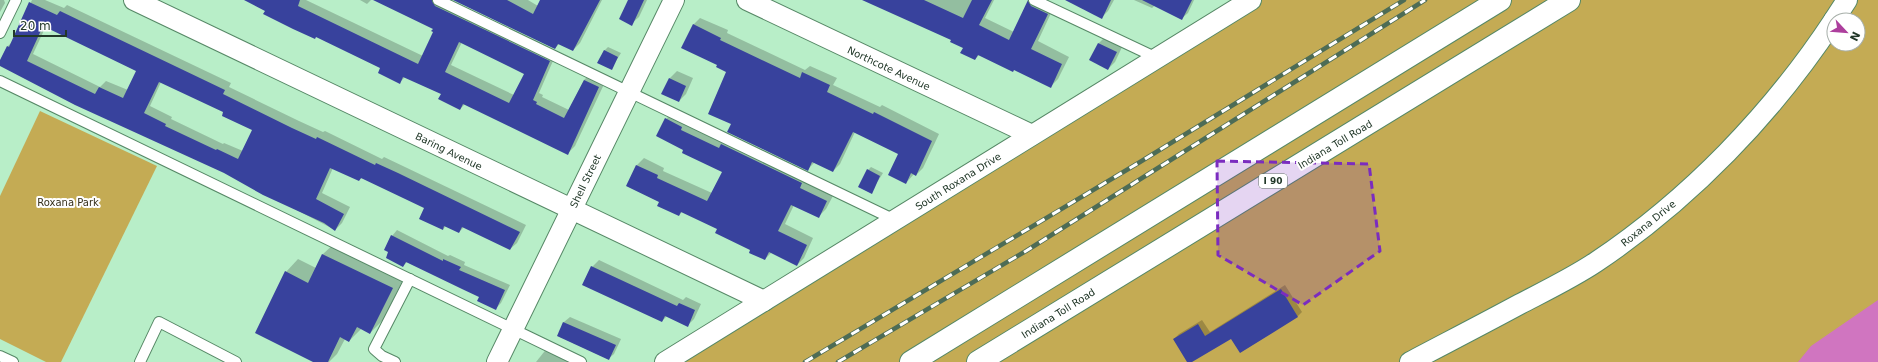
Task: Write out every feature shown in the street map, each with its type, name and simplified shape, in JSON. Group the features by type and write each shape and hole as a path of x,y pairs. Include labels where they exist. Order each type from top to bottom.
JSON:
{"highway":[{"path":"911,362 1500,0"},
{"name":"Indiana Toll Road","path":"978,362 1569,0"}],"street":[{"name":"Baring Avenue","path":"134,0 764,301"},
{"name":"Shell Street","path":"497,362 674,0"},
{"name":"Northcote Avenue","path":"746,0 1032,136"},
{"name":"South Roxana Drive","path":"665,362 1251,0"},
{"name":"Roxana Drive","path":"1839,12 1847,0"},
{"name":"Roxana Drive","path":"1410,362 1565,280 1595,262 1647,225 1718,162 1768,108 1826,32"}],"lane":[{"path":"0,33 16,0"},
{"path":"438,0 895,220"},
{"path":"1034,0 1156,58"},
{"path":"0,82 581,362"},
{"path":"395,362 382,356 374,349 410,279"},
{"path":"140,362 159,322 236,362"},
{"path":"0,356 13,362"}],"highlighted area":[{"path":"1217,161 1369,164 1380,251 1303,305 1218,255"}],"green space":[{"path":"1251,0 1878,0 1878,356 1871,362 665,362"},
{"name":"Roxana Park","path":"40,111 157,166 61,362 46,362 0,339 0,196"}],"shaded area":[{"path":"1878,300 1878,362 1798,362 1811,346"}],"building":[{"path":"244,0 300,0 298,6 418,64 433,29 373,0 432,0 435,6 550,61 533,100 537,102 536,104 564,118 584,80 599,87 568,155 463,104 460,110 438,99 441,94 403,77 400,84 378,73 380,68 316,37 315,39 293,29 263,14 265,11","holes":["459,42 524,74 509,103 445,72"]},
{"path":"453,0 507,0 533,14 540,0 600,0 573,51 558,44 555,49"},
{"path":"628,0 644,0 632,26 619,19"},
{"path":"862,0 924,0 963,18 972,0 992,0 979,25 1009,40 1028,0 1031,6 1048,14 1031,49 1062,64 1051,88 978,55 975,60 960,53 963,48 950,42 951,40"},
{"path":"1065,0 1111,0 1102,19"},
{"path":"1142,0 1192,0 1182,20"},
{"path":"29,2 57,15 60,11 225,90 223,94 292,128 316,139 317,137 375,165 376,163 398,173 520,232 510,250 462,227 459,233 444,226 443,230 419,219 424,208 361,178 359,181 330,168 316,199 344,214 335,231 324,223 263,195 224,173 75,105 0,66 0,60 7,46 9,47","holes":["43,26 136,71 123,98 99,87 95,94 27,61","159,82 223,112 222,116 252,130 238,159 165,126 166,124 144,113"]},
{"path":"693,24 721,38 720,40 800,78 802,72 830,85 827,92 873,114 874,112 932,141 916,176 911,173 906,184 888,175 898,154 853,132 833,172 812,162 808,171 727,132 731,124 708,114 726,72 716,67 717,65 681,48"},
{"path":"1098,43 1117,52 1108,70 1089,60"},
{"path":"604,50 618,57 612,70 597,63"},
{"path":"669,78 686,86 679,102 661,94"},
{"path":"665,118 682,127 681,130 719,148 721,144 802,183 800,188 827,201 819,218 791,205 778,231 807,245 797,266 769,252 765,260 749,253 750,250 715,233 717,229 681,212 679,216 657,206 659,202 626,186 636,165 658,175 657,178 707,201 722,172 682,153 683,150 656,136"},
{"path":"867,169 880,176 872,194 858,187"},
{"path":"391,235 443,261 443,259 461,267 459,270 505,290 496,310 477,301 479,297 406,262 403,267 386,258 388,252 384,250"},
{"path":"322,254 393,288 370,334 357,327 349,342 340,337 328,362 313,362 255,333 285,271 308,283"},
{"path":"591,266 677,306 679,303 695,310 688,327 665,316 662,322 582,285"},
{"path":"1281,289 1298,317 1240,353 1231,339 1192,362 1187,362 1173,339 1198,324 1205,336"},
{"path":"563,322 616,345 609,360 557,336"}],"railway":[{"path":"805,362 1140,162 1404,0"},
{"path":"838,362 1026,251 1425,0"}]}
